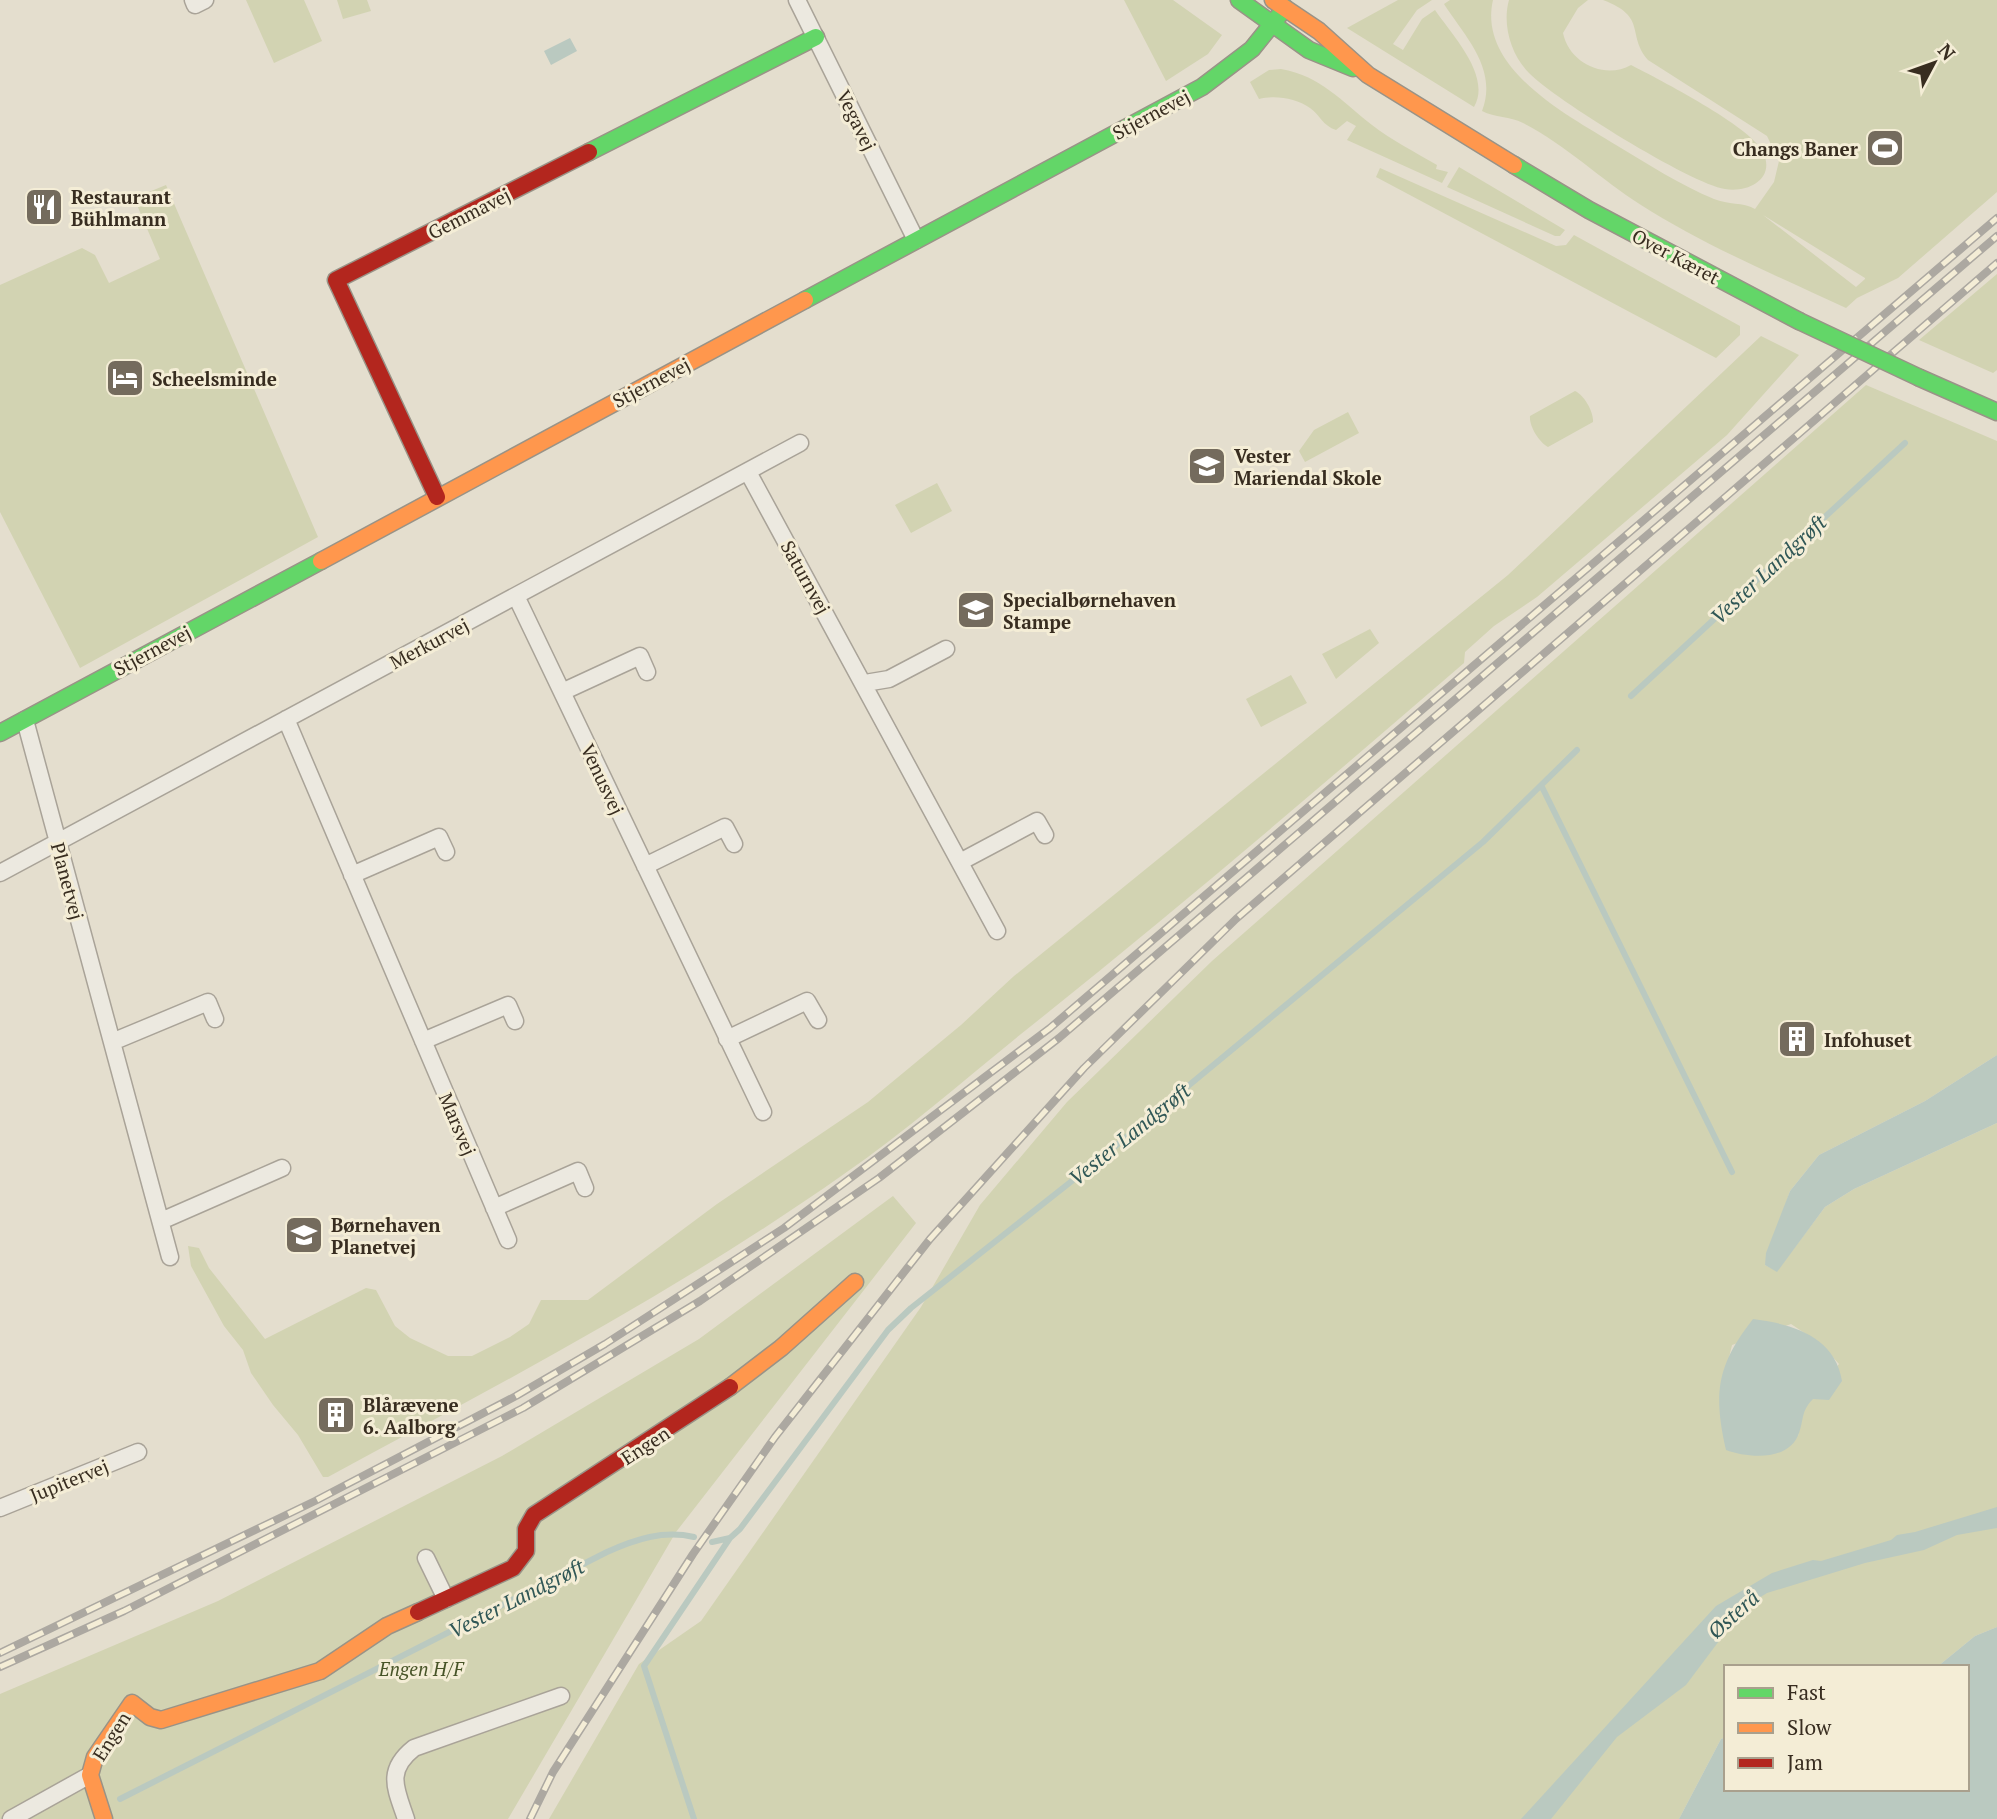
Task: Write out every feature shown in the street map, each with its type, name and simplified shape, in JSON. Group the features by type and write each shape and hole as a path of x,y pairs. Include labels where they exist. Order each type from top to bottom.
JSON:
{"street":[{"path":"193,0 195,5 205,0"},
{"name":"Vegavej","path":"797,0 916,240"},
{"name":"Over Kæret","path":"1239,0 1309,50 1368,75 1589,209 1799,321 1997,412"},
{"name":"Over Kæret","path":"1279,4 1319,32 1368,75"},
{"name":"Stjernevej","path":"0,733 1202,86 1236,64 1273,24 1279,4"},
{"name":"Gemmavej","path":"437,498 336,280 816,37"},
{"name":"Merkurvej","path":"58,843 800,443"},
{"name":"Saturnvej","path":"748,472 865,683 997,931"},
{"name":"Venusvej","path":"516,596 763,1112"},
{"path":"865,683 889,679 946,649"},
{"path":"562,692 640,656 647,672"},
{"name":"Marsvej","path":"286,719 508,1240"},
{"name":"Planetvej","path":"24,720 170,1257"},
{"path":"960,862 1037,821 1045,835"},
{"path":"645,866 725,827 734,845"},
{"path":"352,874 439,837 446,852"},
{"path":"0,873 58,843"},
{"path":"727,1039 807,1001 818,1020"},
{"path":"112,1042 208,1002 215,1019"},
{"path":"423,1041 508,1005 514,1021"},
{"path":"161,1221 282,1168"},
{"path":"494,1208 578,1171 585,1188"},
{"name":"Engen","path":"104,1819 90,1775 106,1739 132,1703 150,1717 161,1720 298,1680 320,1671 387,1626 513,1568 527,1555 530,1546 526,1529 534,1514 685,1420 790,1343 855,1282"},
{"name":"Jupitervej","path":"0,1508 138,1452"},
{"path":"426,1558 446,1599"},
{"path":"406,1819 395,1783 396,1768 414,1748 561,1696"},
{"path":"11,1819 90,1775"}],"green space":[{"path":"246,0 304,0 322,41 274,63"},
{"path":"337,0 367,0 371,11 343,19"},
{"path":"1124,0 1173,0 1222,35 1208,54 1166,81"},
{"path":"1398,0 1432,0 1417,10 1393,44 1403,50 1422,19 1435,10 1468,56 1474,69 1478,95 1474,107 1347,28"},
{"name":"Changs Baner","path":"1450,0 1493,0 1492,25 1499,48 1512,69 1552,105 1689,187 1719,201 1755,209 1774,182 1779,161 1767,136 1648,60 1626,13 1603,0 1997,0 1997,192 1898,278 1857,298 1846,308 1690,234 1626,195 1539,132 1513,119 1482,111 1486,96 1483,68 1470,42 1444,4","holes":["1763,215 1865,278 1856,287"]},
{"path":"1509,0 1588,0 1578,8 1563,33 1572,53 1590,66 1600,69 1610,71 1631,65 1723,117 1755,141 1763,152 1766,170 1763,177 1742,189 1725,189 1708,184 1655,157 1565,101 1529,73 1517,58 1508,29"},
{"path":"1281,69 1319,83 1379,130 1437,165 1436,169 1448,172 1442,183 1347,140 1356,126 1347,121 1336,130 1328,126 1310,108 1298,102 1278,97 1259,99 1250,82 1269,70"},
{"path":"1459,167 1565,230 1560,236 1555,236 1447,187"},
{"path":"1380,168 1556,246 1566,245 1574,235 1740,326 1740,335 1716,358 1376,177"},
{"name":"Scheelsminde","path":"166,185 318,537 80,668 0,512 0,285 82,248 95,255 109,283 160,259 134,198"},
{"path":"1997,274 1997,370 1993,373 1919,340"},
{"path":"1761,336 1799,355 1727,435 1537,597 1494,626 1465,652 1464,663 1244,851 912,1123 867,1158 782,1216 656,1295 460,1406 328,1477 323,1477 298,1435 251,1373 243,1350 224,1326 191,1266 188,1246 199,1248 209,1268 265,1339 366,1288 376,1290 395,1326 410,1338 448,1356 472,1356 529,1324 541,1300 588,1300 717,1204 868,1102 961,1025 1014,976 1508,575"},
{"path":"1866,385 1997,441 1997,1055 1925,1101 1819,1155 1790,1191 1765,1265 1777,1271 1825,1207 1854,1189 1997,1123 1997,1627 1975,1636 1939,1665 1724,1665 1724,1738 1679,1819 549,1819 639,1664 701,1621 921,1307 980,1205 1067,1102 1212,961","holes":["1791,1324 1821,1344 1839,1364 1802,1410 1798,1436 1727,1366 1732,1345"]},
{"path":"1575,391 1588,404 1593,422 1548,447 1535,433 1530,416"},
{"path":"1348,412 1359,433 1305,462 1299,451 1314,430"},
{"path":"937,483 952,511 911,533 895,505"},
{"path":"1370,629 1379,643 1336,679 1322,654"},
{"path":"1291,675 1307,703 1261,727 1246,699"},
{"name":"Engen H/F","path":"893,1196 916,1223 676,1532 508,1819 0,1819 0,1694 218,1601 502,1456 699,1339"}],"water":[{"path":"570,38 577,51 551,65 544,51"},
{"path":"1997,1055 1997,1123 1854,1189 1825,1207 1777,1272 1765,1265 1766,1253 1790,1191 1819,1155 1925,1101"},
{"path":"1753,1319 1782,1324 1810,1335 1831,1353 1842,1381 1829,1400 1813,1399 1809,1403 1799,1433 1786,1449 1756,1456 1726,1450 1719,1396 1725,1366 1741,1335"},
{"name":"Østerå","path":"1997,1507 1997,1528 1957,1535 1924,1550 1865,1563 1767,1593 1751,1603 1734,1621 1686,1685 1617,1737 1551,1819 1521,1819 1716,1606 1772,1573 1813,1560 1821,1561 1891,1540 1897,1535"},
{"path":"1997,1627 1997,1819 1679,1819 1724,1738 1724,1791 1969,1791 1969,1665 1939,1665 1975,1636"}],"waterway":[{"name":"Vester Landgrøft","path":"1631,696 1905,443"},
{"name":"Vester Landgrøft","path":"712,1542 730,1538 740,1529 888,1330 911,1308 1101,1158 1483,842 1577,750"},
{"path":"1542,787 1732,1172"},
{"name":"Vester Landgrøft","path":"120,1799 607,1552 628,1543 660,1535 694,1537"},
{"path":"694,1819 644,1666 730,1538"}],"railway":[{"path":"0,1653 315,1501 516,1396 605,1344 784,1228 1050,1028 1997,218"},
{"path":"0,1667 124,1611 523,1408 700,1301 879,1178 1059,1038 1997,236"},
{"path":"530,1819 553,1772 693,1554 775,1437 930,1239 1084,1068 1236,919 1997,263"}],"traffic: fast":[{"path":"1239,0 1309,50 1353,68"},
{"path":"805,300 1202,87 1252,49 1285,8"},
{"path":"589,152 816,37"},
{"path":"1514,165 1589,210 1799,321"},
{"path":"1799,321 1920,378"},
{"path":"1920,378 1997,412"},
{"path":"0,733 321,561"}],"traffic: slow":[{"path":"1273,0 1319,31 1368,75 1514,165"},
{"path":"321,561 805,300"},
{"path":"730,1387 781,1348 855,1282"},
{"path":"104,1819 90,1775 95,1757 132,1703 150,1717 161,1720 320,1671 387,1626 418,1612"}],"traffic: jam":[{"path":"437,497 336,280 589,152"},
{"path":"418,1612 513,1568 526,1551 526,1529 534,1515 730,1387"}],"place":[{"name":"Changs Baner","path":"1885,148"},
{"name":"Restaurant Bühlmann","path":"44,207"},
{"name":"Scheelsminde","path":"125,378"},
{"name":"Vester Mariendal Skole","path":"1207,466"},
{"name":"Specialbørnehaven Stampe","path":"976,610"},
{"name":"Infohuset","path":"1797,1039"},
{"name":"Børnehaven Planetvej","path":"304,1235"},
{"name":"Blårævene 6. Aalborg","path":"336,1415"}]}
